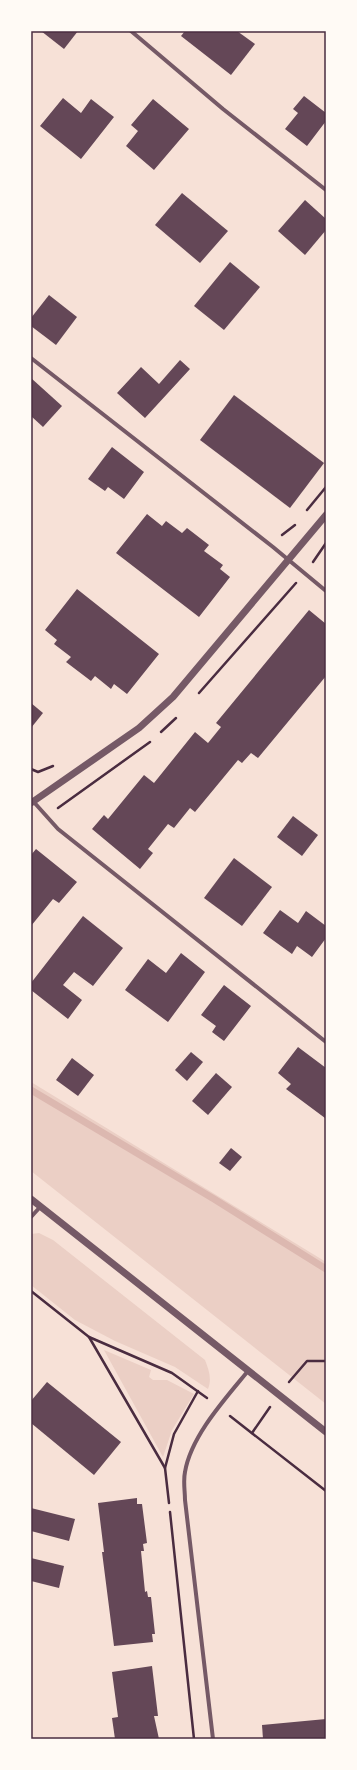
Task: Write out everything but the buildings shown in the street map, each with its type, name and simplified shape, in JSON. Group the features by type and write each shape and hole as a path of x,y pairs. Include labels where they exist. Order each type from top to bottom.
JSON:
{"street":[{"path":"131,31 223,109 326,190"},
{"path":"31,358 273,547 326,591"},
{"path":"326,515 173,697 139,728 32,801 58,829 326,1042"},
{"path":"31,1199 248,1372 326,1432"},
{"path":"31,1217 40,1206"},
{"path":"213,1739 185,1500 185,1472 196,1442 219,1407 248,1372"}],"path":[{"path":"303,515 326,487"},
{"path":"273,547 285,532 294,526 299,520"},
{"path":"31,769 38,772 58,765"},
{"path":"31,1292 89,1336 172,1373 219,1407 326,1491"},
{"path":"89,1336 165,1468"},
{"path":"298,1371 307,1362 326,1361"}],"shaded area":[{"path":"31,1082 326,1262 326,1404 31,1171"},
{"path":"39,1233 53,1240 205,1360 210,1374 208,1389 175,1367 115,1341 75,1320 31,1285 31,1234"},
{"path":"104,1350 151,1370 149,1377 153,1380 167,1380 194,1394 172,1430 163,1457"}],"waterway":[{"path":"31,1090 214,1199 326,1269"}]}
